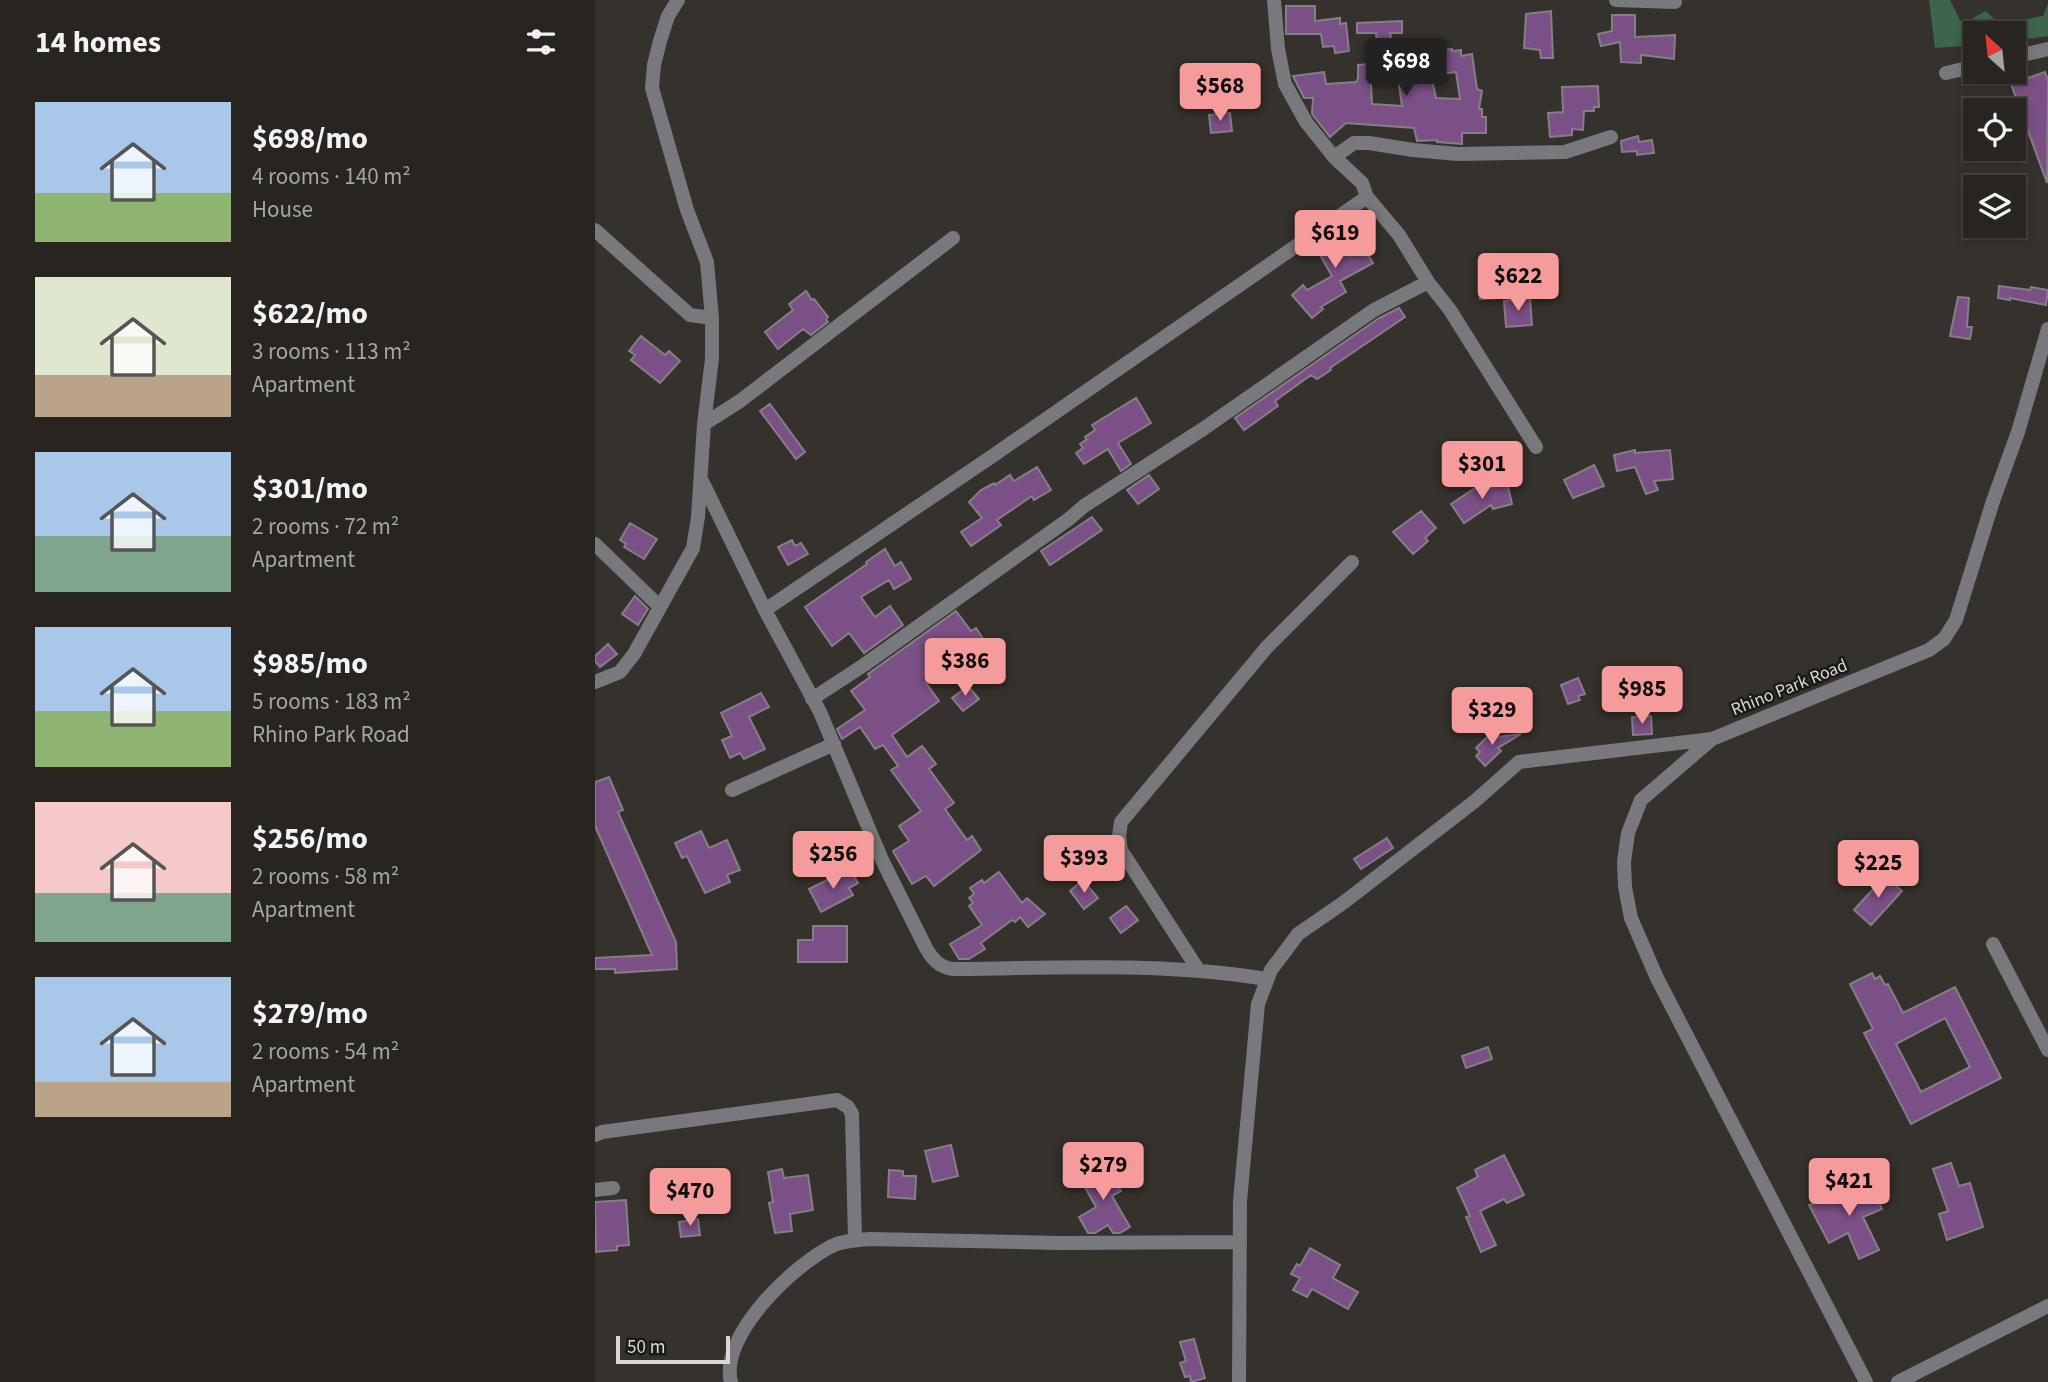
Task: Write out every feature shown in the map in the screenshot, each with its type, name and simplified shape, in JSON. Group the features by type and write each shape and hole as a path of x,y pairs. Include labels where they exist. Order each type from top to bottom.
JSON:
{"street":[{"path":"595,680 620,671 634,654 693,548 702,481 704,424 712,359 712,318 706,262 687,210 652,88 660,41 668,16 678,0"},
{"path":"1274,0 1278,49 1285,84 1306,122 1334,157 1362,183 1367,197 1399,235 1428,282 1450,310 1536,447"},
{"path":"1616,0 1675,2"},
{"path":"2027,54 2048,49"},
{"path":"1947,73 1963,69"},
{"path":"1334,157 1354,143 1369,142 1458,154 1565,152 1611,137"},
{"path":"765,610 992,457 1367,197"},
{"path":"595,230 690,315 712,318"},
{"path":"704,424 740,401 953,238"},
{"path":"812,699 864,665 1084,506 1203,429 1374,310 1428,282"},
{"name":"Rhino Park Road","path":"1866,1382 1657,978 1631,918 1625,887 1624,862 1628,833 1641,800 1712,739 1929,650 1944,639 1960,611 2048,329"},
{"path":"702,481 765,610 820,712 882,860 926,948 942,967 1143,968 1221,971 1266,979"},
{"path":"595,544 660,607"},
{"path":"1199,971 1121,850 1121,822 1267,647 1352,562"},
{"path":"1239,1382 1240,1201 1258,1004 1266,979 1298,934 1343,903 1475,801 1519,762 1712,739"},
{"path":"732,790 834,744"},
{"path":"1993,944 2048,1050"},
{"path":"595,1135 837,1100 848,1107 852,1114 855,1240"},
{"path":"595,1190 613,1188"},
{"path":"731,1382 730,1363 734,1346 758,1310 800,1266 834,1245 855,1240 1240,1242"},
{"path":"1898,1382 2048,1306"}],"green space":[{"path":"1929,0 1950,0 1963,23 1963,46 1935,48"},
{"path":"2048,4 2048,36 2027,39 2027,21 2016,21 2043,16"},
{"path":"1986,11 1996,21 1968,21"}],"building":[{"path":"1286,6 1315,6 1315,21 1340,18 1340,24 1346,23 1349,51 1335,53 1334,46 1323,47 1321,34 1286,34"},
{"path":"1551,11 1553,58 1541,58 1540,50 1524,48 1526,14"},
{"path":"1612,15 1635,15 1635,37 1675,35 1674,59 1641,55 1641,63 1621,62 1620,42 1601,46 1598,34 1612,31"},
{"path":"1402,21 1402,33 1390,33 1393,50 1378,53 1376,33 1357,33 1357,23"},
{"path":"1452,49 1461,50 1461,56 1472,54 1477,89 1482,91 1479,109 1482,109 1482,117 1486,117 1486,133 1462,133 1462,144 1437,140 1417,141 1414,128 1346,123 1330,137 1312,114 1313,98 1304,98 1293,76 1324,72 1326,84 1356,82 1358,65 1370,64 1372,104 1402,106 1395,58","holes":["1456,72 1460,99 1436,98 1431,75"]},
{"path":"2045,72 2048,80 2047,183 2026,125 2026,98 2016,98 2011,84 2027,84 2027,78"},
{"path":"1598,86 1599,107 1594,107 1594,111 1584,111 1583,130 1572,129 1572,135 1550,137 1548,113 1563,112 1562,87"},
{"path":"1230,113 1232,131 1211,133 1209,115"},
{"path":"1638,136 1639,142 1652,140 1654,153 1637,155 1637,151 1622,152 1621,141"},
{"path":"1357,223 1364,234 1358,238 1373,263 1340,281 1346,292 1321,307 1323,309 1312,318 1292,295 1303,285 1307,290 1332,276 1317,250"},
{"path":"1498,278 1499,298 1480,299 1479,283"},
{"path":"1999,286 2048,290 2046,305 1998,298"},
{"path":"806,291 828,317 828,322 811,335 803,329 778,349 765,332 793,310 789,304"},
{"path":"1958,297 1969,298 1967,327 1972,327 1970,339 1950,336"},
{"path":"1530,298 1532,325 1506,327 1504,301"},
{"path":"1399,308 1405,317 1317,379 1311,375 1275,401 1278,406 1244,430 1235,418 1379,318"},
{"path":"641,336 665,355 669,351 680,361 660,383 631,360 635,355 629,351"},
{"path":"1136,398 1151,423 1118,443 1131,464 1121,471 1108,449 1084,464 1076,453 1083,448 1080,444 1087,439 1085,437 1095,430 1092,425"},
{"path":"770,404 805,452 796,459 760,411"},
{"path":"1635,450 1635,453 1670,450 1673,479 1654,481 1658,490 1646,494 1635,467 1617,471 1614,455"},
{"path":"1594,465 1604,486 1573,498 1564,480"},
{"path":"1037,467 1051,490 1034,500 1032,496 997,520 1001,525 971,546 961,532 982,518 969,502 981,490 994,483 995,485 1010,475 1014,481"},
{"path":"1149,475 1159,489 1138,504 1127,490"},
{"path":"1507,483 1512,504 1493,509 1491,505 1464,523 1451,504 1478,486 1481,490"},
{"path":"1421,511 1436,528 1425,538 1428,541 1413,554 1393,532"},
{"path":"1092,517 1102,530 1050,565 1041,551"},
{"path":"630,523 657,539 644,559 624,547 626,544 620,540"},
{"path":"792,540 795,546 801,543 808,554 788,565 778,547"},
{"path":"885,549 895,566 901,562 911,579 894,589 889,580 861,597 875,617 890,606 903,625 864,653 849,633 832,646 805,607"},
{"path":"635,596 648,609 638,625 622,614"},
{"path":"956,611 971,631 976,628 998,661 967,682 954,663 926,683 939,701 892,735 907,757 922,746 936,764 929,769 954,803 945,809 967,840 972,836 981,850 934,886 926,876 912,884 893,851 909,841 899,826 921,811 891,770 898,766 883,745 875,749 860,727 842,739 837,729 865,710 851,691 870,677 868,674"},
{"path":"608,644 617,654 600,667 595,656"},
{"path":"1578,678 1585,694 1578,696 1580,700 1568,704 1561,685"},
{"path":"968,686 979,699 963,711 952,698"},
{"path":"761,693 769,707 749,717 765,749 744,759 740,753 730,758 722,740 732,736 721,713"},
{"path":"1651,716 1652,734 1633,735 1632,717"},
{"path":"1495,729 1497,737 1521,734 1498,748 1501,751 1485,766 1476,756 1480,752 1476,748"},
{"path":"609,777 623,810 618,812 676,942 677,969 615,973 615,969 595,969 595,958 652,955 595,826 595,782"},
{"path":"701,831 709,848 727,840 740,870 727,875 730,882 705,893 687,856 682,858 675,843"},
{"path":"1387,838 1393,848 1361,869 1354,859"},
{"path":"852,872 858,883 849,888 853,895 821,912 809,889 841,873 843,876"},
{"path":"999,872 1022,903 1027,898 1045,914 1028,927 1020,917 1015,922 1012,920 981,943 985,949 969,959 959,959 950,944 982,925 969,906 973,903 969,898 974,894 970,888 982,880 984,883"},
{"path":"1885,876 1902,891 1871,925 1854,910"},
{"path":"1083,880 1098,898 1084,909 1070,891"},
{"path":"1126,906 1138,920 1121,933 1110,918"},
{"path":"813,926 847,926 847,962 798,962 798,940 813,940"},
{"path":"1872,973 1875,979 1880,976 1885,985 1888,984 1903,1013 1955,987 2001,1078 1911,1124 1864,1033 1873,1029 1850,984","holes":["1945,1018 1970,1067 1921,1092 1896,1044"]},
{"path":"1488,1047 1492,1059 1466,1068 1462,1056"},
{"path":"951,1145 958,1176 933,1182 925,1151"},
{"path":"1079,1155 1088,1172 1075,1180 1065,1163"},
{"path":"1504,1155 1524,1195 1507,1203 1504,1199 1480,1211 1496,1245 1481,1252 1466,1217 1470,1216 1457,1188 1478,1177 1475,1170"},
{"path":"1951,1163 1959,1186 1970,1183 1983,1227 1947,1240 1939,1214 1948,1211 1933,1169"},
{"path":"1102,1164 1107,1173 1110,1171 1121,1191 1112,1196 1130,1227 1120,1233 1113,1233 1108,1225 1095,1233 1088,1233 1079,1217 1096,1207 1079,1177"},
{"path":"782,1169 784,1178 808,1175 813,1210 790,1214 792,1231 775,1233 769,1203 773,1202 768,1172"},
{"path":"889,1170 903,1171 903,1176 916,1176 915,1199 888,1197"},
{"path":"1872,1185 1882,1209 1863,1217 1879,1250 1859,1259 1848,1233 1829,1243 1809,1205 1850,1187 1853,1193"},
{"path":"626,1200 629,1245 617,1246 617,1250 596,1252 595,1202"},
{"path":"698,1219 700,1235 681,1237 679,1222"},
{"path":"1310,1248 1340,1265 1333,1278 1358,1292 1348,1309 1312,1289 1307,1297 1293,1290 1300,1278 1291,1274 1297,1264 1300,1266"},
{"path":"1194,1339 1205,1378 1191,1382 1190,1376 1185,1377 1180,1363 1186,1361 1180,1342"}]}
